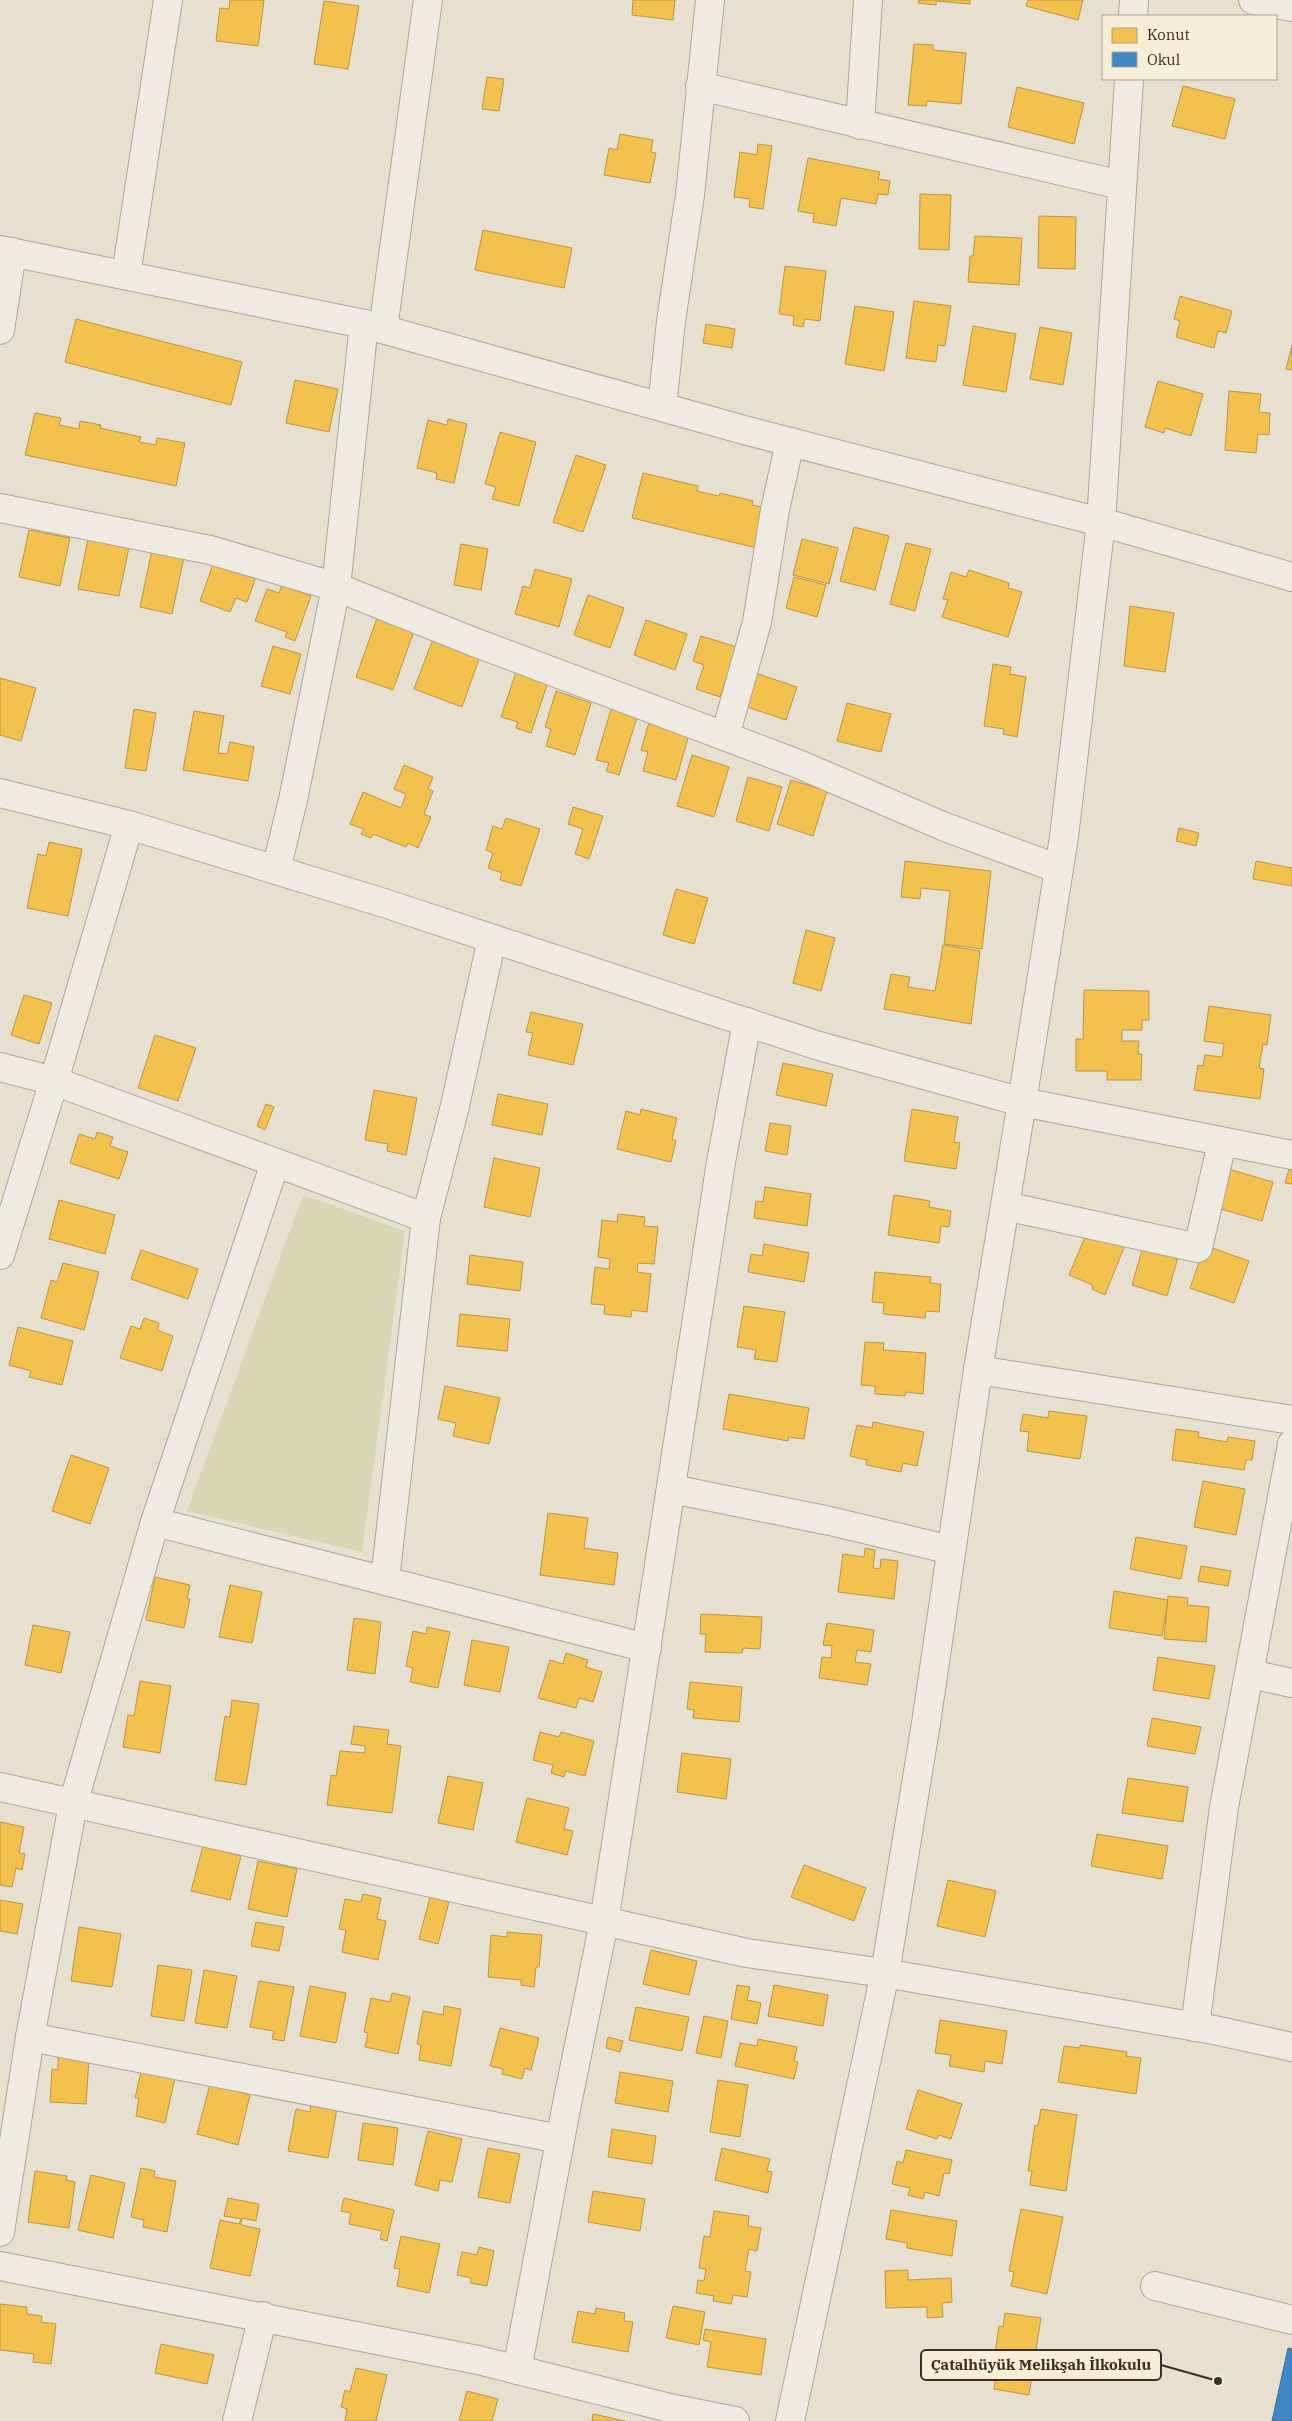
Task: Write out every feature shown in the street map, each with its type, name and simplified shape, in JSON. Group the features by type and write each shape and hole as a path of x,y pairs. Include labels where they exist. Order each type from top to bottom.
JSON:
{"street":[{"path":"126,275 168,0"},
{"path":"276,870 336,587 374,327 428,0"},
{"path":"662,407 671,321 690,195 710,0"},
{"path":"860,125 868,0"},
{"path":"1133,15 1134,0"},
{"path":"1253,0 1292,7"},
{"path":"790,2421 885,1973 926,1723 978,1370 1059,869 1101,522 1129,80"},
{"path":"700,86 1121,185"},
{"path":"0,330 6,251 374,327 790,442 1101,522 1292,577"},
{"path":"725,736 757,622 775,510 790,442"},
{"path":"0,508 210,550 336,587 474,642 796,763 945,827 1059,869"},
{"path":"0,793 129,825 276,870 819,1046 1022,1102 1292,1155"},
{"path":"0,1255 54,1081 129,825"},
{"path":"385,1580 426,1218 454,1110 492,939"},
{"path":"517,2370 560,2139 604,1922 721,1162 747,1022"},
{"path":"0,1067 54,1081 426,1218"},
{"path":"1005,1206 1198,1248 1222,1142"},
{"path":"0,2232 30,2037 73,1804 155,1522 275,1162"},
{"path":"978,1370 1292,1420"},
{"path":"1195,2027 1224,1807 1292,1444"},
{"path":"672,1489 951,1550"},
{"path":"155,1522 647,1648"},
{"path":"1250,1674 1292,1683"},
{"path":"0,1787 747,1953 885,1973 1195,2027 1292,2047"},
{"path":"30,2037 560,2139"},
{"path":"0,2266 263,2316 517,2370 670,2408 735,2421"},
{"path":"1155,2286 1292,2320"},
{"path":"238,2421 263,2316"}],"green space":[{"path":"303,1195 405,1231 362,1552 187,1511"}],"building: Konut":[{"path":"230,0 264,0 258,46 216,41 220,8 229,9"},
{"path":"633,0 675,0 673,20 632,15"},
{"path":"919,0 970,0 970,4 936,1 936,5 918,3"},
{"path":"1028,0 1083,0 1078,20 1026,6"},
{"path":"324,1 359,6 348,69 314,64"},
{"path":"914,44 933,45 933,50 966,53 961,104 927,101 926,106 908,105"},
{"path":"487,77 504,79 499,111 482,109"},
{"path":"1183,86 1235,99 1225,139 1172,126"},
{"path":"1017,87 1084,103 1074,144 1008,127"},
{"path":"620,134 653,140 651,152 656,153 650,183 604,175 609,148 617,150"},
{"path":"758,144 772,146 763,209 749,207 750,199 734,197 740,152 757,155"},
{"path":"808,158 880,172 878,179 890,181 888,195 878,194 876,204 841,198 836,226 813,222 814,214 798,211"},
{"path":"920,194 951,195 949,250 919,249"},
{"path":"1039,216 1076,217 1075,269 1038,268"},
{"path":"483,230 572,248 564,288 475,270"},
{"path":"975,236 1022,238 1019,285 968,282 970,256 973,256"},
{"path":"785,266 826,271 820,321 805,319 803,327 793,325 794,316 779,314"},
{"path":"1180,296 1232,311 1226,333 1218,331 1214,348 1176,337 1180,321 1174,319"},
{"path":"914,301 951,306 945,346 938,345 936,362 906,358"},
{"path":"855,306 894,312 884,371 845,364"},
{"path":"76,319 242,362 231,405 65,362"},
{"path":"706,324 735,329 732,348 703,343"},
{"path":"973,326 1016,334 1006,392 963,385"},
{"path":"1040,327 1072,333 1063,385 1030,379"},
{"path":"1292,345 1292,370 1286,369"},
{"path":"295,380 338,389 329,432 286,423"},
{"path":"1158,381 1203,394 1191,436 1165,428 1164,433 1145,427"},
{"path":"1229,391 1261,394 1259,412 1270,413 1269,435 1258,434 1256,453 1225,450"},
{"path":"35,413 61,418 59,425 79,429 80,421 101,425 100,428 141,437 139,442 156,445 157,438 185,443 176,486 25,455"},
{"path":"448,419 467,424 454,483 436,479 437,473 417,468 428,420 447,425"},
{"path":"500,432 536,442 519,506 492,499 496,487 485,484"},
{"path":"576,455 606,465 583,532 553,522"},
{"path":"643,473 698,486 697,491 719,496 720,493 753,501 752,505 771,509 761,549 632,518"},
{"path":"854,527 889,536 875,590 840,581"},
{"path":"29,530 70,538 60,586 19,577"},
{"path":"88,539 129,547 119,596 78,589"},
{"path":"802,539 838,548 829,584 793,575"},
{"path":"906,543 931,549 915,611 890,604"},
{"path":"461,544 488,549 481,590 454,585"},
{"path":"153,545 185,552 172,614 140,607"},
{"path":"215,559 257,574 247,602 236,598 230,612 200,601"},
{"path":"535,569 572,579 559,627 515,614 523,586 530,588"},
{"path":"969,570 1009,583 1008,588 1022,592 1008,637 942,617 948,600 943,599 951,572 966,577"},
{"path":"794,577 826,585 817,617 786,608"},
{"path":"282,585 311,596 295,641 285,637 287,632 255,621 267,589 279,593"},
{"path":"588,595 624,608 610,648 574,635"},
{"path":"1130,606 1174,613 1165,672 1124,666"},
{"path":"377,618 414,631 393,690 356,677"},
{"path":"646,620 687,634 675,670 634,655"},
{"path":"701,636 737,647 720,697 696,689 704,665 693,661"},
{"path":"433,639 480,656 462,707 414,689"},
{"path":"273,646 301,654 290,694 261,686"},
{"path":"993,664 1011,667 1010,674 1026,677 1017,737 1003,734 1004,729 984,726"},
{"path":"518,666 550,676 531,733 516,728 518,722 501,717"},
{"path":"755,673 797,687 786,720 744,706"},
{"path":"0,678 36,688 21,741 0,735"},
{"path":"556,691 591,703 575,755 546,746 551,729 545,727"},
{"path":"847,703 891,714 881,752 837,741"},
{"path":"612,706 638,714 619,775 606,771 609,763 596,760"},
{"path":"134,709 156,713 146,771 125,768"},
{"path":"194,711 224,716 218,753 227,754 230,742 254,747 248,781 183,770"},
{"path":"650,719 690,731 676,780 643,771 648,752 641,750"},
{"path":"692,755 729,767 714,817 677,806"},
{"path":"404,765 433,777 428,789 433,791 424,814 431,817 418,848 408,843 406,847 373,834 371,838 361,834 364,829 350,824 363,792 401,808 406,794 394,789"},
{"path":"748,777 782,787 769,831 736,821"},
{"path":"791,780 827,791 813,836 777,824"},
{"path":"573,807 603,816 589,859 575,854 583,829 568,824"},
{"path":"506,818 540,829 521,886 500,880 502,873 488,868 493,853 486,850 493,826 502,829"},
{"path":"1179,828 1199,833 1196,846 1176,841"},
{"path":"49,842 82,849 68,916 27,908 38,854 46,856"},
{"path":"905,861 991,871 982,949 944,944 950,891 921,888 920,899 901,897"},
{"path":"1256,861 1292,868 1292,886 1253,879"},
{"path":"676,889 708,898 694,944 663,935"},
{"path":"806,930 835,938 821,991 793,983"},
{"path":"943,945 980,951 971,1024 884,1009 891,974 910,977 908,987 935,991"},
{"path":"1084,990 1149,991 1149,1020 1142,1020 1142,1030 1122,1030 1122,1041 1139,1041 1138,1054 1142,1054 1141,1080 1107,1080 1107,1071 1076,1071 1076,1039 1083,1039"},
{"path":"24,995 52,1003 39,1044 11,1035"},
{"path":"1209,1006 1271,1015 1267,1045 1263,1044 1259,1068 1264,1069 1260,1099 1194,1090 1198,1065 1203,1066 1205,1055 1222,1057 1224,1044 1204,1041"},
{"path":"531,1012 583,1024 573,1065 528,1055 533,1033 526,1032"},
{"path":"155,1035 196,1048 178,1101 138,1088"},
{"path":"783,1063 833,1074 826,1106 776,1095"},
{"path":"374,1090 417,1098 406,1155 387,1151 388,1144 365,1140"},
{"path":"498,1094 548,1104 542,1135 492,1125"},
{"path":"266,1104 274,1107 265,1130 257,1126"},
{"path":"641,1109 677,1118 672,1139 676,1141 671,1162 617,1149 626,1111 640,1115"},
{"path":"912,1109 958,1117 954,1142 960,1143 956,1169 904,1161"},
{"path":"770,1123 791,1126 787,1155 765,1151"},
{"path":"97,1132 113,1137 110,1146 128,1152 119,1179 70,1163 79,1134 95,1139"},
{"path":"494,1158 540,1168 530,1217 484,1207"},
{"path":"1292,1158 1292,1184 1285,1183"},
{"path":"1225,1168 1273,1182 1262,1221 1214,1207"},
{"path":"765,1187 811,1194 807,1226 754,1218 756,1201 763,1202"},
{"path":"894,1195 930,1201 929,1207 951,1211 949,1227 941,1226 939,1243 888,1235"},
{"path":"59,1200 115,1215 105,1254 49,1239"},
{"path":"618,1214 645,1217 644,1226 658,1227 654,1264 638,1263 637,1272 651,1274 647,1312 632,1310 631,1317 604,1314 605,1305 591,1304 595,1267 609,1269 610,1259 598,1257 602,1220 617,1222"},
{"path":"1088,1230 1125,1245 1105,1295 1092,1289 1093,1285 1069,1275"},
{"path":"1144,1243 1179,1254 1167,1296 1132,1285"},
{"path":"764,1244 809,1253 804,1282 748,1272 751,1254 762,1256"},
{"path":"1201,1244 1249,1261 1234,1303 1190,1288 1203,1251"},
{"path":"141,1250 198,1269 188,1299 131,1279"},
{"path":"470,1255 523,1262 520,1291 467,1284"},
{"path":"63,1263 99,1272 84,1330 41,1318 51,1280 57,1282"},
{"path":"875,1272 931,1277 930,1283 941,1284 939,1312 926,1311 925,1318 883,1314 884,1303 872,1302"},
{"path":"744,1306 785,1312 777,1362 754,1359 756,1350 737,1347"},
{"path":"460,1314 510,1319 507,1351 457,1346"},
{"path":"144,1318 159,1323 157,1330 173,1336 162,1371 120,1358 131,1326 140,1329"},
{"path":"18,1327 73,1341 62,1385 29,1377 31,1371 9,1365"},
{"path":"865,1342 884,1343 883,1350 926,1353 923,1394 906,1392 905,1396 875,1394 875,1386 861,1385"},
{"path":"445,1386 500,1398 489,1444 453,1436 456,1423 438,1419"},
{"path":"729,1394 809,1408 804,1439 789,1437 788,1441 723,1429"},
{"path":"1049,1411 1087,1416 1080,1459 1027,1451 1029,1432 1020,1431 1023,1414 1048,1418"},
{"path":"873,1422 924,1432 917,1466 903,1463 901,1472 866,1465 867,1460 850,1456 857,1425 872,1428"},
{"path":"1176,1429 1199,1432 1198,1437 1227,1442 1228,1437 1255,1441 1252,1460 1246,1460 1244,1470 1172,1460"},
{"path":"71,1455 109,1468 90,1524 52,1511"},
{"path":"1203,1481 1245,1489 1236,1535 1194,1527"},
{"path":"548,1513 588,1518 584,1548 618,1553 614,1585 540,1575"},
{"path":"1136,1537 1187,1546 1181,1579 1130,1569"},
{"path":"865,1548 875,1550 873,1568 880,1569 881,1559 898,1561 894,1599 838,1592 843,1554 864,1557"},
{"path":"1201,1566 1231,1571 1228,1586 1198,1581"},
{"path":"155,1577 190,1585 187,1599 190,1599 184,1628 146,1620"},
{"path":"230,1585 262,1592 252,1643 219,1637"},
{"path":"1114,1591 1168,1600 1162,1636 1109,1628"},
{"path":"1168,1596 1188,1598 1187,1605 1209,1607 1206,1642 1164,1639"},
{"path":"701,1614 762,1617 760,1649 743,1648 742,1653 705,1652 706,1634 700,1634"},
{"path":"354,1618 381,1622 375,1674 347,1670"},
{"path":"827,1623 874,1630 871,1652 857,1650 855,1662 871,1664 867,1685 819,1678 822,1657 831,1658 832,1646 823,1645"},
{"path":"33,1625 70,1632 61,1673 25,1665"},
{"path":"427,1627 450,1632 438,1688 410,1682 413,1668 406,1666 413,1631 426,1634"},
{"path":"472,1640 509,1647 500,1692 464,1685"},
{"path":"566,1653 588,1660 586,1667 602,1672 593,1702 579,1698 576,1708 538,1698 550,1660 563,1664"},
{"path":"1158,1657 1215,1666 1209,1699 1153,1690"},
{"path":"140,1681 171,1686 160,1753 123,1747 128,1715 134,1716"},
{"path":"690,1682 742,1687 739,1722 693,1718 694,1710 687,1709"},
{"path":"232,1700 259,1704 246,1785 215,1780 225,1716 230,1717"},
{"path":"1152,1718 1201,1727 1195,1754 1147,1746"},
{"path":"354,1726 389,1730 387,1744 401,1746 392,1813 327,1805 331,1775 336,1776 340,1751 365,1753 365,1746 351,1744"},
{"path":"540,1732 559,1737 561,1732 594,1741 585,1776 566,1771 564,1777 551,1773 553,1765 533,1760"},
{"path":"682,1753 731,1759 726,1799 677,1792"},
{"path":"448,1776 483,1783 473,1830 438,1823"},
{"path":"1128,1778 1188,1787 1183,1822 1122,1813"},
{"path":"527,1798 569,1808 564,1829 573,1831 567,1855 516,1842"},
{"path":"0,1822 24,1827 19,1853 25,1854 22,1870 16,1868 12,1887 0,1885"},
{"path":"1097,1834 1168,1846 1162,1879 1091,1866"},
{"path":"203,1846 241,1856 230,1900 191,1891"},
{"path":"258,1861 297,1869 287,1917 248,1909"},
{"path":"804,1865 866,1888 854,1921 791,1897"},
{"path":"948,1880 996,1891 985,1937 937,1926"},
{"path":"363,1894 381,1898 377,1919 386,1921 378,1960 342,1952 346,1930 339,1929 345,1899 361,1902"},
{"path":"430,1897 449,1902 438,1944 419,1939"},
{"path":"0,1900 23,1904 17,1934 0,1931"},
{"path":"256,1922 284,1927 279,1951 251,1946"},
{"path":"79,1927 121,1934 112,1987 71,1981"},
{"path":"507,1932 542,1935 539,1967 536,1967 534,1987 521,1985 521,1980 488,1977 491,1935 507,1937"},
{"path":"651,1950 697,1961 689,1995 643,1984"},
{"path":"158,1965 192,1970 184,2021 151,2016"},
{"path":"204,1970 237,1976 227,2028 195,2023"},
{"path":"259,1981 294,1987 284,2041 272,2039 274,2031 250,2027"},
{"path":"737,1985 750,1987 747,2000 761,2003 757,2024 731,2019"},
{"path":"774,1985 828,1995 823,2026 768,2016"},
{"path":"310,1986 346,1993 336,2043 300,2036"},
{"path":"392,1993 410,1997 398,2054 365,2047 368,2033 364,2032 371,1998 390,2002"},
{"path":"444,2006 461,2009 451,2066 419,2060 421,2045 417,2044 423,2011 443,2015"},
{"path":"636,2007 689,2017 682,2051 629,2040"},
{"path":"704,2016 728,2021 721,2058 696,2053"},
{"path":"940,2020 1007,2031 1002,2064 985,2061 984,2072 949,2066 951,2055 935,2053"},
{"path":"500,2028 539,2038 531,2070 525,2068 522,2079 502,2074 503,2069 490,2066"},
{"path":"608,2037 623,2041 620,2052 606,2048"},
{"path":"758,2039 797,2047 794,2061 798,2062 794,2079 735,2066 740,2043 757,2046"},
{"path":"1080,2045 1127,2052 1126,2056 1141,2058 1136,2094 1058,2082 1064,2046 1080,2048"},
{"path":"58,2056 89,2058 86,2104 50,2102 52,2069 58,2070"},
{"path":"142,2067 176,2073 165,2123 136,2116 139,2098 135,2098"},
{"path":"620,2072 673,2081 668,2112 615,2103"},
{"path":"718,2080 748,2085 740,2137 710,2132"},
{"path":"210,2084 250,2095 238,2145 197,2134"},
{"path":"918,2090 962,2104 951,2139 939,2135 937,2139 906,2129"},
{"path":"311,2104 337,2109 328,2158 288,2151 296,2109 310,2112"},
{"path":"1041,2109 1077,2115 1066,2191 1030,2185 1032,2171 1028,2171 1035,2125 1038,2126"},
{"path":"363,2123 398,2128 393,2165 358,2160"},
{"path":"612,2129 656,2136 652,2164 608,2157"},
{"path":"428,2131 462,2139 452,2182 440,2180 438,2191 415,2185"},
{"path":"488,2148 520,2154 510,2203 478,2197"},
{"path":"722,2148 770,2159 767,2171 772,2172 768,2193 715,2180"},
{"path":"906,2150 952,2160 949,2174 944,2173 939,2196 925,2192 923,2199 908,2195 910,2188 892,2184 897,2161 903,2163"},
{"path":"141,2168 155,2171 154,2177 176,2181 167,2232 143,2227 144,2220 131,2217"},
{"path":"35,2171 67,2176 66,2180 75,2182 69,2228 28,2222"},
{"path":"91,2175 125,2183 113,2238 78,2230"},
{"path":"593,2191 645,2199 640,2231 588,2222"},
{"path":"228,2198 259,2204 256,2221 242,2218 241,2225 260,2229 250,2276 210,2268 220,2220 239,2224 241,2219 224,2216"},
{"path":"344,2198 394,2210 387,2241 380,2239 382,2231 349,2224 351,2213 341,2211"},
{"path":"1021,2209 1063,2217 1047,2294 1011,2286 1014,2272 1009,2271"},
{"path":"891,2210 957,2221 952,2256 907,2248 907,2243 886,2239"},
{"path":"714,2211 749,2216 748,2226 761,2228 757,2251 749,2249 745,2271 751,2272 747,2297 733,2295 731,2304 713,2301 714,2296 696,2293 698,2280 704,2281 706,2269 699,2268 704,2236 710,2237"},
{"path":"401,2236 440,2244 429,2293 397,2286 400,2269 394,2268"},
{"path":"479,2247 494,2251 487,2286 471,2283 471,2278 457,2275 462,2252 477,2255"},
{"path":"908,2270 908,2280 951,2278 952,2302 942,2303 943,2317 927,2318 927,2307 886,2308 885,2271"},
{"path":"0,2304 27,2307 27,2314 42,2316 41,2322 56,2324 51,2364 33,2362 34,2354 0,2350"},
{"path":"673,2306 705,2312 699,2345 666,2338"},
{"path":"596,2308 625,2313 624,2321 633,2322 628,2352 572,2342 578,2311 595,2314"},
{"path":"1005,2313 1041,2318 1029,2395 994,2389 996,2374 992,2374 999,2326 1003,2327"},
{"path":"705,2329 766,2339 761,2375 707,2367 711,2342 703,2340"},
{"path":"161,2344 214,2355 207,2384 155,2373"},
{"path":"356,2368 387,2375 376,2421 345,2421 347,2409 341,2407 345,2390 350,2392"},
{"path":"467,2391 498,2399 492,2421 459,2421"},
{"path":"593,2414 625,2421 592,2421"}],"building: Okul":[{"path":"1288,2348 1292,2349 1292,2421 1272,2421"}],"place":[{"name":"Çatalhüyük Melikşah İlkokulu","path":"1218,2381"}]}
